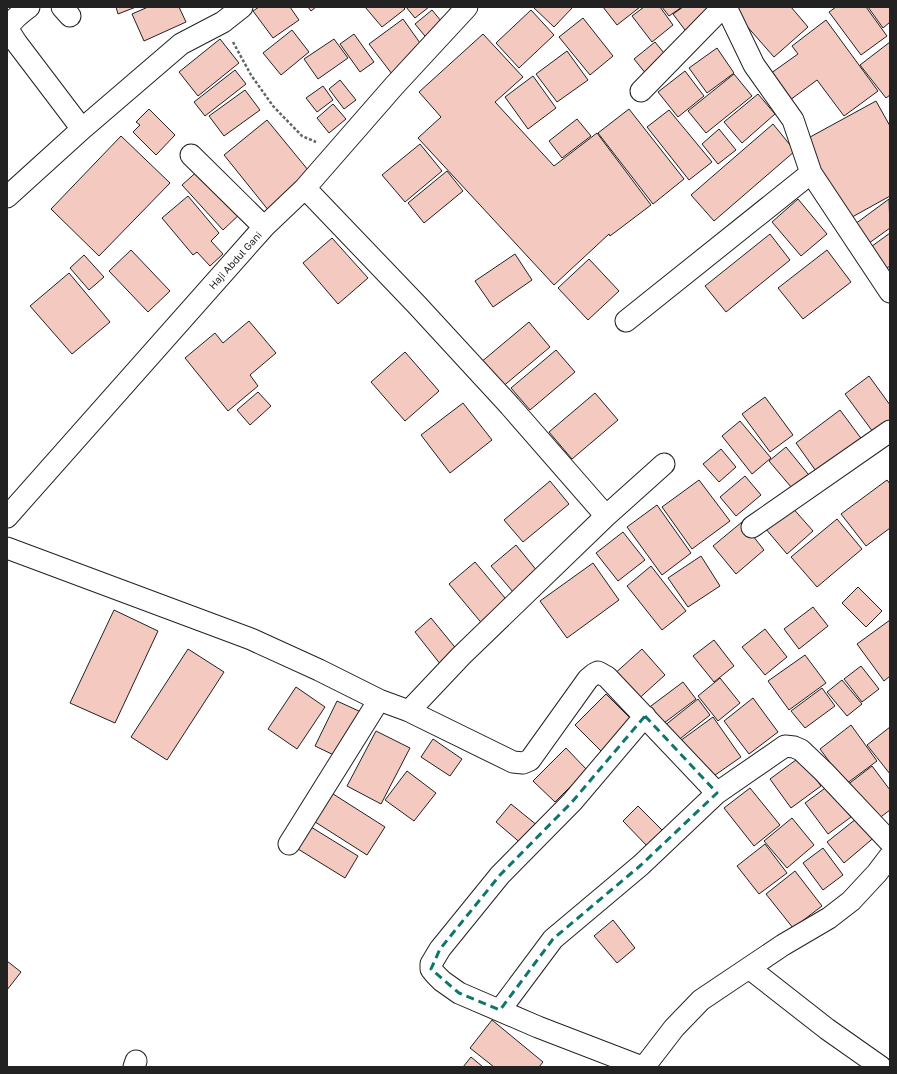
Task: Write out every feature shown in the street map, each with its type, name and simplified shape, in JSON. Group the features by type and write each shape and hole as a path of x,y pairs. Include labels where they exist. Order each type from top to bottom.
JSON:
{"street":[{"path":"29,7 10,23 9,27 11,33 16,42 82,129"},
{"path":"7,197 82,129 218,14 242,7"},
{"name":"Haji Abdul Gani","path":"7,517 264,227 304,188 467,7"},
{"path":"641,91 722,7"},
{"path":"726,7 754,65 793,120 811,173 890,292"},
{"path":"191,155 264,227"},
{"path":"626,321 811,173"},
{"path":"304,188 417,305 510,406 606,516"},
{"path":"752,527 890,431"},
{"path":"418,701 461,656 606,516 664,464"},
{"path":"7,548 251,639 319,670 379,700 418,701 513,762 523,763 530,760 588,679 598,672 607,677 717,793"},
{"path":"289,844 379,700"},
{"path":"645,716 572,802 500,875 440,949 430,964 431,969 442,981 458,993 538,1027 643,1067 674,1028 701,1000 783,945 829,918 851,901 878,873 890,856"},
{"path":"500,1010 553,939 641,865 717,793 785,746 794,747 801,750 824,772 890,842"},
{"path":"749,968 881,1067"}],"path":[{"path":"218,14 251,75 273,106 302,136 337,151"}],"highlighted area":[{"path":"645,716 717,793 641,865 553,939 500,1010 459,993 431,969 440,949 500,875 572,802"}],"building":[{"path":"116,7 136,7 118,14"},
{"path":"148,7 179,7 186,22 144,41 132,14"},
{"path":"259,7 290,7 299,20 273,38 253,11"},
{"path":"308,7 316,7 311,11"},
{"path":"365,7 403,7 405,9 382,27"},
{"path":"406,7 429,7 415,18"},
{"path":"533,7 573,7 554,27"},
{"path":"603,7 640,7 617,25"},
{"path":"644,7 660,7 673,25 652,42 632,16"},
{"path":"662,7 682,7 669,16"},
{"path":"683,7 716,7 688,34 673,14"},
{"path":"730,7 791,7 808,27 774,57"},
{"path":"836,7 866,7 887,36 861,55 829,12"},
{"path":"868,7 890,7 890,22 883,28"},
{"path":"432,10 446,27 429,41 415,24"},
{"path":"531,10 554,35 519,68 496,43"},
{"path":"583,18 613,56 590,75 559,37"},
{"path":"403,19 425,50 392,74 369,44"},
{"path":"826,20 878,91 844,116 817,80 786,103 767,76 798,54 792,46"},
{"path":"292,30 309,52 281,75 263,53"},
{"path":"354,34 374,62 360,72 340,44"},
{"path":"483,34 523,77 495,102 554,166 597,133 651,205 610,236 609,234 554,285 418,138 441,117 419,92"},
{"path":"220,39 239,63 198,96 179,72"},
{"path":"334,39 348,58 318,79 304,59"},
{"path":"655,42 668,58 647,75 634,59"},
{"path":"890,42 890,95 886,98 860,65"},
{"path":"717,48 734,73 707,93 689,68"},
{"path":"567,51 588,80 557,102 536,74"},
{"path":"235,70 246,84 205,116 194,102"},
{"path":"685,71 704,96 678,117 658,92"},
{"path":"734,74 752,96 706,133 688,111"},
{"path":"533,76 556,108 528,129 505,97"},
{"path":"340,80 356,100 344,109 329,89"},
{"path":"323,86 333,100 317,112 306,98"},
{"path":"245,90 260,110 224,136 209,116"},
{"path":"758,94 775,114 742,143 724,122"},
{"path":"876,101 890,126 890,196 845,221 801,142"},
{"path":"333,104 346,119 329,133 317,118"},
{"path":"149,109 175,135 156,155 133,132 140,125 136,122"},
{"path":"629,109 684,179 653,204 598,133"},
{"path":"669,110 712,162 689,180 647,127"},
{"path":"577,119 591,136 562,158 549,141"},
{"path":"267,120 313,176 269,211 224,155"},
{"path":"773,124 795,151 714,221 691,195"},
{"path":"719,129 736,150 718,164 702,144"},
{"path":"121,136 170,183 99,256 51,209"},
{"path":"420,144 442,171 405,202 382,175"},
{"path":"201,168 242,212 223,230 182,185"},
{"path":"447,171 463,191 424,223 408,203"},
{"path":"188,196 219,233 211,241 223,254 210,266 197,252 193,255 162,218"},
{"path":"798,199 827,234 801,256 772,222"},
{"path":"889,199 890,228 865,246 851,227"},
{"path":"890,233 890,266 884,270 868,249"},
{"path":"770,234 790,260 726,312 705,286"},
{"path":"332,238 368,278 338,304 303,263"},
{"path":"131,250 170,291 148,312 109,271"},
{"path":"827,250 851,282 803,319 778,288"},
{"path":"515,254 532,280 493,307 475,281"},
{"path":"84,255 104,277 89,290 70,268"},
{"path":"589,259 619,291 588,320 558,288"},
{"path":"69,273 110,322 72,354 30,306"},
{"path":"249,321 276,353 250,375 258,386 228,411 185,358 215,333 223,343"},
{"path":"529,322 550,347 501,388 480,363"},
{"path":"556,350 575,372 530,410 511,388"},
{"path":"405,352 439,391 405,421 371,382"},
{"path":"869,376 890,405 890,420 873,432 845,394"},
{"path":"258,392 271,406 250,425 237,410"},
{"path":"595,393 618,420 572,459 549,432"},
{"path":"765,397 793,435 770,452 742,414"},
{"path":"463,403 492,440 450,473 421,435"},
{"path":"840,410 866,445 821,478 796,443"},
{"path":"740,421 771,458 752,474 722,436"},
{"path":"786,447 813,480 797,494 769,461"},
{"path":"721,449 736,467 719,482 703,464"},
{"path":"745,476 761,495 736,516 720,497"},
{"path":"699,480 730,521 692,549 662,507"},
{"path":"887,480 890,484 890,528 866,546 841,514"},
{"path":"550,481 569,504 523,542 504,520"},
{"path":"657,505 691,553 662,575 627,527"},
{"path":"791,506 813,531 787,554 765,528"},
{"path":"837,519 862,549 817,587 791,557"},
{"path":"742,522 764,550 736,574 713,546"},
{"path":"623,532 645,560 618,581 596,553"},
{"path":"516,545 538,572 513,592 491,566"},
{"path":"701,556 720,586 688,607 668,578"},
{"path":"475,562 510,604 484,626 449,584"},
{"path":"593,563 619,600 567,638 540,601"},
{"path":"651,566 686,611 662,630 627,586"},
{"path":"858,587 882,611 866,627 842,603"},
{"path":"813,607 828,626 799,649 784,629"},
{"path":"114,610 158,631 115,723 70,703"},
{"path":"431,618 458,651 441,665 415,632"},
{"path":"890,620 890,676 884,681 857,644"},
{"path":"765,629 787,657 765,675 742,647"},
{"path":"714,640 734,666 714,682 693,656"},
{"path":"188,649 224,672 167,760 131,737"},
{"path":"642,649 665,675 635,702 612,676"},
{"path":"805,655 826,683 789,710 768,681"},
{"path":"861,666 879,689 862,702 844,679"},
{"path":"720,678 740,703 718,721 698,696"},
{"path":"842,680 862,704 847,716 827,692"},
{"path":"683,682 696,699 660,726 647,709"},
{"path":"296,687 325,707 297,749 268,729"},
{"path":"822,688 835,706 805,728 791,711"},
{"path":"606,694 632,720 601,751 575,725"},
{"path":"753,698 778,732 749,754 724,721"},
{"path":"698,699 710,715 676,742 664,726"},
{"path":"337,701 361,712 340,758 315,746"},
{"path":"713,717 741,757 708,780 680,741"},
{"path":"851,725 877,761 846,784 820,749"},
{"path":"890,727 890,774 867,745"},
{"path":"376,731 410,748 381,804 347,786"},
{"path":"433,739 462,759 450,776 421,757"},
{"path":"566,748 587,770 555,802 533,781"},
{"path":"800,757 821,786 791,808 770,779"},
{"path":"872,766 890,790 890,810 874,822 846,786"},
{"path":"407,771 436,793 414,821 385,800"},
{"path":"828,786 851,817 828,834 805,803"},
{"path":"750,788 780,825 754,846 724,808"},
{"path":"330,792 385,827 367,855 312,820"},
{"path":"511,804 538,826 523,845 496,822"},
{"path":"638,806 665,833 649,848 623,821"},
{"path":"861,815 877,835 844,863 827,842"},
{"path":"792,818 814,845 787,868 764,841"},
{"path":"311,827 358,856 345,878 298,849"},
{"path":"765,844 787,873 759,894 737,866"},
{"path":"823,848 843,875 823,890 803,863"},
{"path":"795,871 822,906 793,928 766,894"},
{"path":"613,920 635,948 617,963 594,936"},
{"path":"7,961 21,972 7,990"},
{"path":"492,1020 543,1062 539,1067 494,1067 470,1048"},
{"path":"471,1057 483,1067 463,1067"}]}
